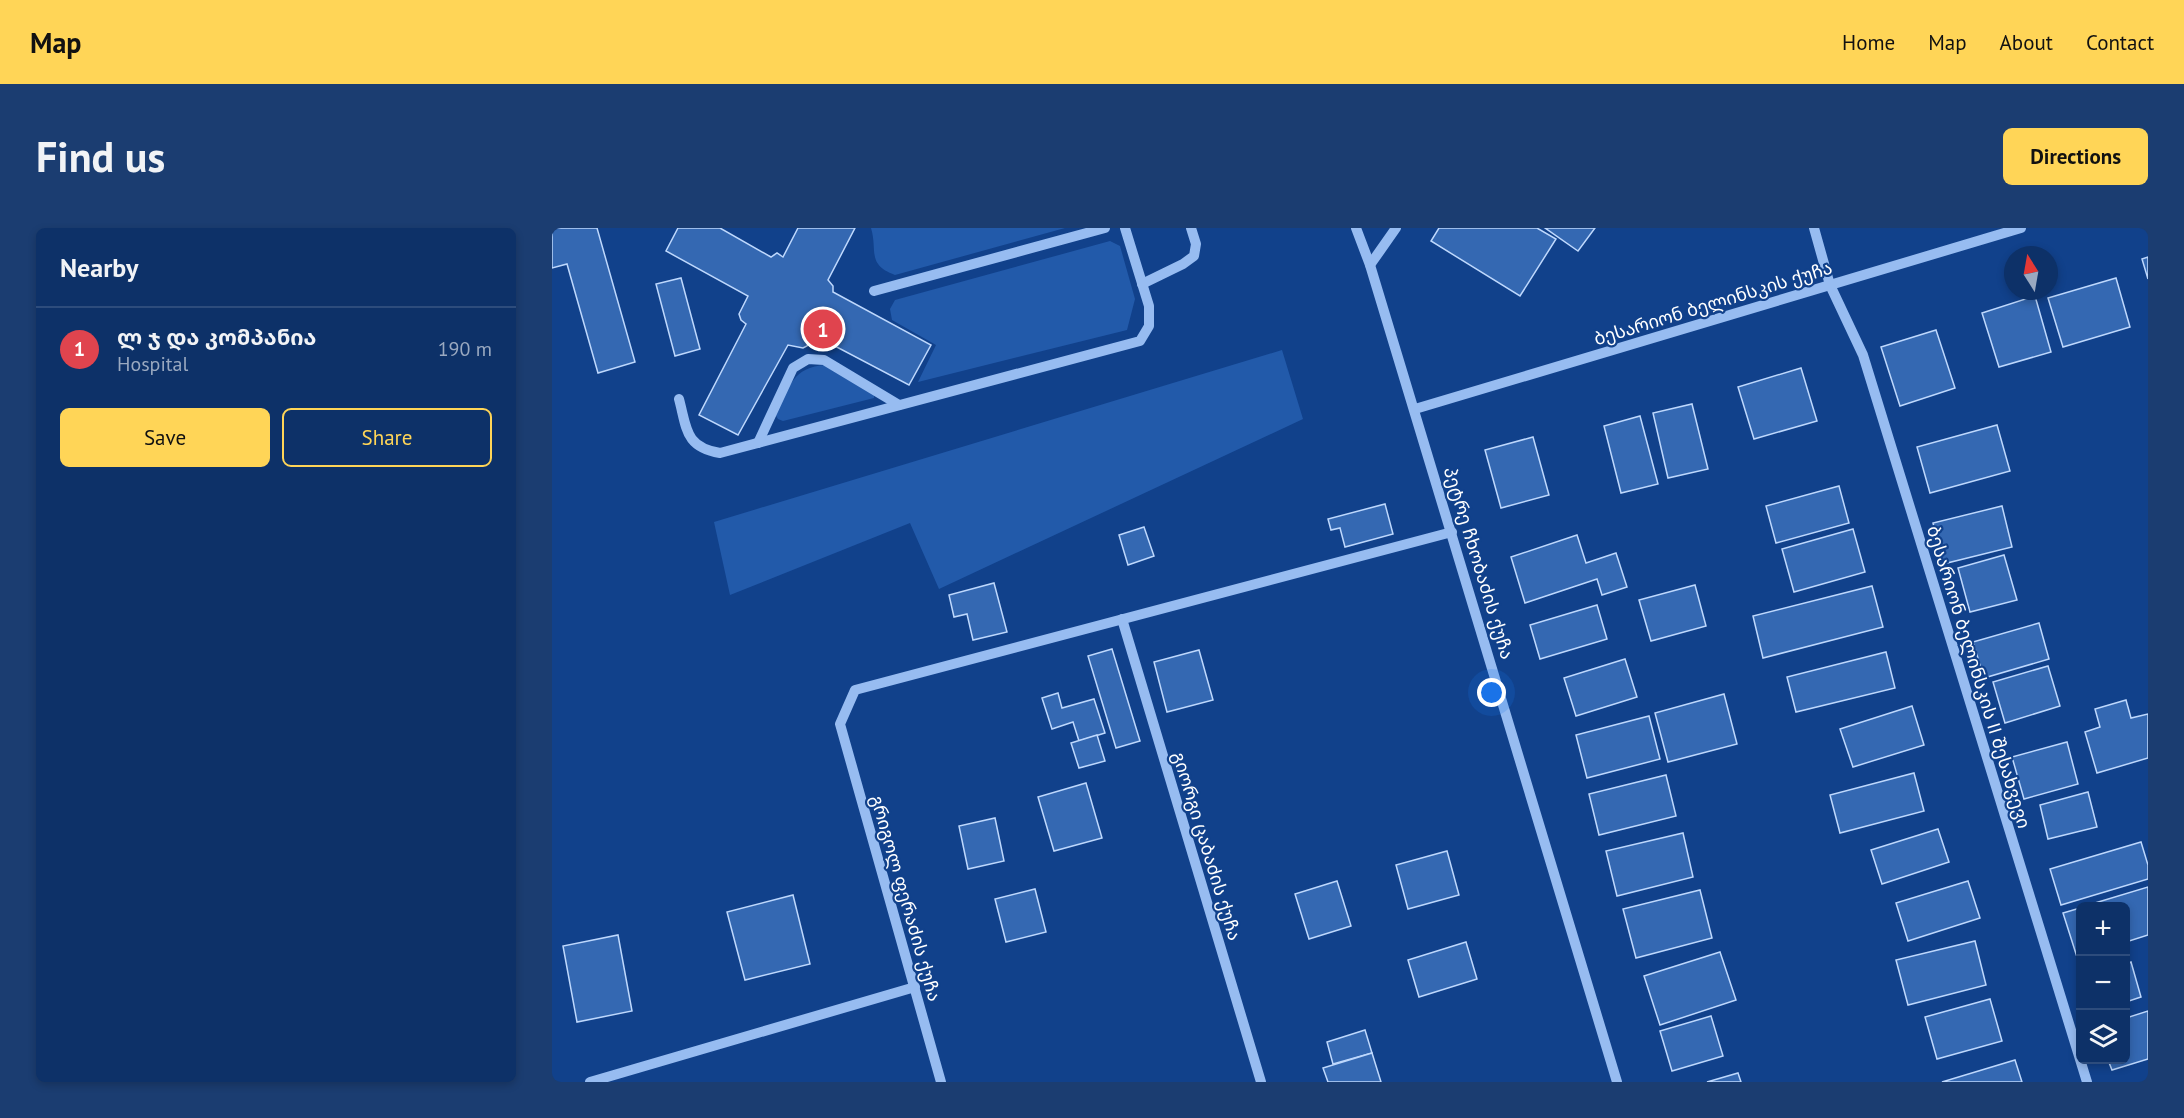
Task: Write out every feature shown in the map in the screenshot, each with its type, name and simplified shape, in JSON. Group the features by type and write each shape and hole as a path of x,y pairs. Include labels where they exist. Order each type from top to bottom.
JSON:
{"street":[{"path":"874,291 1105,228"},
{"path":"679,399 690,439 705,450 720,453 1140,341 1149,326 1149,306 1125,228"},
{"path":"1142,284 1183,264 1194,255 1196,244 1191,228"},
{"name":"პეტრე ჩხობაძის ქუჩა","path":"1356,228 1370,265 1415,409 1617,1082"},
{"path":"1370,265 1396,228"},
{"name":"ბესარიონ ბელინსკის II შესახვევი","path":"1814,228 1830,285 1863,355 2087,1082"},
{"name":"ბესარიონ ბელინსკის ქუჩა","path":"1415,409 2020,228"},
{"path":"758,443 793,368 808,359 824,360 899,405"},
{"path":"1122,619 1452,532"},
{"name":"გრიგოლ ფერაძის ქუჩა","path":"941,1082 840,724 855,690 1122,619"},
{"name":"გიორგი ცაბაძის ქუჩა","path":"1122,619 1261,1082"},
{"path":"590,1082 915,987"}],"shaded area":[{"path":"871,228 1065,228 895,275 886,271 877,261"},
{"path":"1110,241 1120,246 1135,299 1127,330 918,382 936,345 892,320 890,309 895,300"},
{"path":"1282,350 1303,419 939,589 910,523 730,595 714,522"},
{"path":"826,365 874,394 874,398 783,421 778,419 775,414 793,380 806,370"}],"building":[{"path":"552,228 597,228 635,362 598,373 567,264 552,268"},
{"path":"678,228 720,228 771,257 777,253 783,257 798,228 855,228 828,280 833,286 833,292 931,345 909,385 814,335 803,348 788,345 738,435 699,415 746,324 741,320 739,314 748,296 666,251"},
{"path":"1439,228 1537,228 1556,239 1520,296 1431,241"},
{"path":"1545,228 1595,228 1578,251"},
{"path":"2148,257 2148,279 2142,259"},
{"path":"681,278 700,349 675,356 656,284"},
{"path":"2116,278 2130,327 2063,347 2049,300 2058,300 2058,295"},
{"path":"2023,300 2036,300 2051,352 1999,367 1982,313"},
{"path":"1936,330 1955,388 1900,406 1881,347"},
{"path":"1801,368 1817,421 1754,439 1738,387"},
{"path":"1692,404 1708,469 1668,478 1653,413"},
{"path":"1640,416 1658,484 1621,493 1604,426"},
{"path":"1997,425 2010,471 1930,493 1917,447"},
{"path":"1533,437 1549,495 1501,508 1485,450"},
{"path":"1839,486 1849,523 1776,543 1766,506"},
{"path":"1385,504 1393,534 1345,547 1340,528 1331,530 1328,519"},
{"path":"2002,506 2012,547 1943,564 1933,523"},
{"path":"1144,527 1154,556 1128,565 1119,535"},
{"path":"1853,529 1865,572 1794,592 1782,549"},
{"path":"1577,535 1586,563 1616,553 1627,587 1602,595 1597,579 1525,603 1511,557"},
{"path":"2004,555 2017,600 1970,612 1958,568"},
{"path":"994,583 1007,632 973,640 967,614 954,617 949,595"},
{"path":"1695,585 1706,626 1651,641 1639,600"},
{"path":"1872,586 1883,627 1763,658 1753,616"},
{"path":"1597,605 1607,639 1540,659 1530,625"},
{"path":"2039,623 2049,659 1984,678 1973,642"},
{"path":"1112,649 1140,741 1116,748 1088,656"},
{"path":"1199,650 1213,700 1167,712 1154,662"},
{"path":"1886,652 1895,688 1796,712 1787,677"},
{"path":"1625,659 1637,697 1576,716 1564,678"},
{"path":"2048,666 2060,706 2005,723 1993,682"},
{"path":"1058,693 1062,708 1094,699 1105,733 1079,741 1073,722 1052,729 1042,698"},
{"path":"1724,694 1737,744 1668,762 1655,713"},
{"path":"2126,700 2131,718 2148,714 2148,758 2097,773 2085,732 2100,727 2095,709"},
{"path":"1912,706 1924,745 1853,767 1840,729"},
{"path":"1649,716 1660,759 1587,778 1576,735"},
{"path":"1097,735 1105,761 1079,768 1071,743"},
{"path":"2067,742 2078,784 2024,799 2012,757"},
{"path":"1914,773 1924,811 1840,833 1830,795"},
{"path":"1666,775 1676,816 1599,835 1589,794"},
{"path":"1086,783 1102,838 1054,851 1038,797"},
{"path":"2088,792 2097,827 2048,839 2040,805"},
{"path":"995,818 1004,861 968,869 959,826"},
{"path":"1938,829 1949,862 1882,884 1871,850"},
{"path":"1683,833 1693,877 1617,896 1606,851"},
{"path":"2141,842 2148,865 2148,879 2061,905 2050,869"},
{"path":"1447,851 1459,895 1408,909 1396,865"},
{"path":"1337,881 1351,926 1309,939 1295,894"},
{"path":"1968,881 1980,918 1908,941 1896,903"},
{"path":"2148,887 2148,935 2130,941 2130,902 2098,902"},
{"path":"1035,889 1046,932 1006,942 995,899"},
{"path":"1700,890 1712,938 1636,958 1623,909"},
{"path":"793,895 810,964 745,980 727,912"},
{"path":"2076,909 2076,954 2063,913"},
{"path":"618,935 632,1011 577,1022 563,946"},
{"path":"1975,941 1986,985 1908,1005 1896,960"},
{"path":"1466,942 1477,979 1419,997 1408,960"},
{"path":"1720,952 1736,1000 1660,1025 1644,976"},
{"path":"2130,962 2141,997 2130,1001"},
{"path":"1990,999 2002,1041 1937,1059 1925,1017"},
{"path":"2148,1011 2148,1059 2112,1070 2110,1064 2130,1064 2130,1017"},
{"path":"1711,1016 1723,1056 1672,1071 1660,1031"},
{"path":"1365,1030 1372,1053 1333,1064 1327,1042"},
{"path":"1372,1053 1381,1082 1328,1082 1323,1068"},
{"path":"2015,1060 2022,1082 1942,1082"},
{"path":"1738,1073 1741,1082 1707,1082"}],"place":[{"name":"ლ ჯ და კომპანია","path":"823,329"}]}
